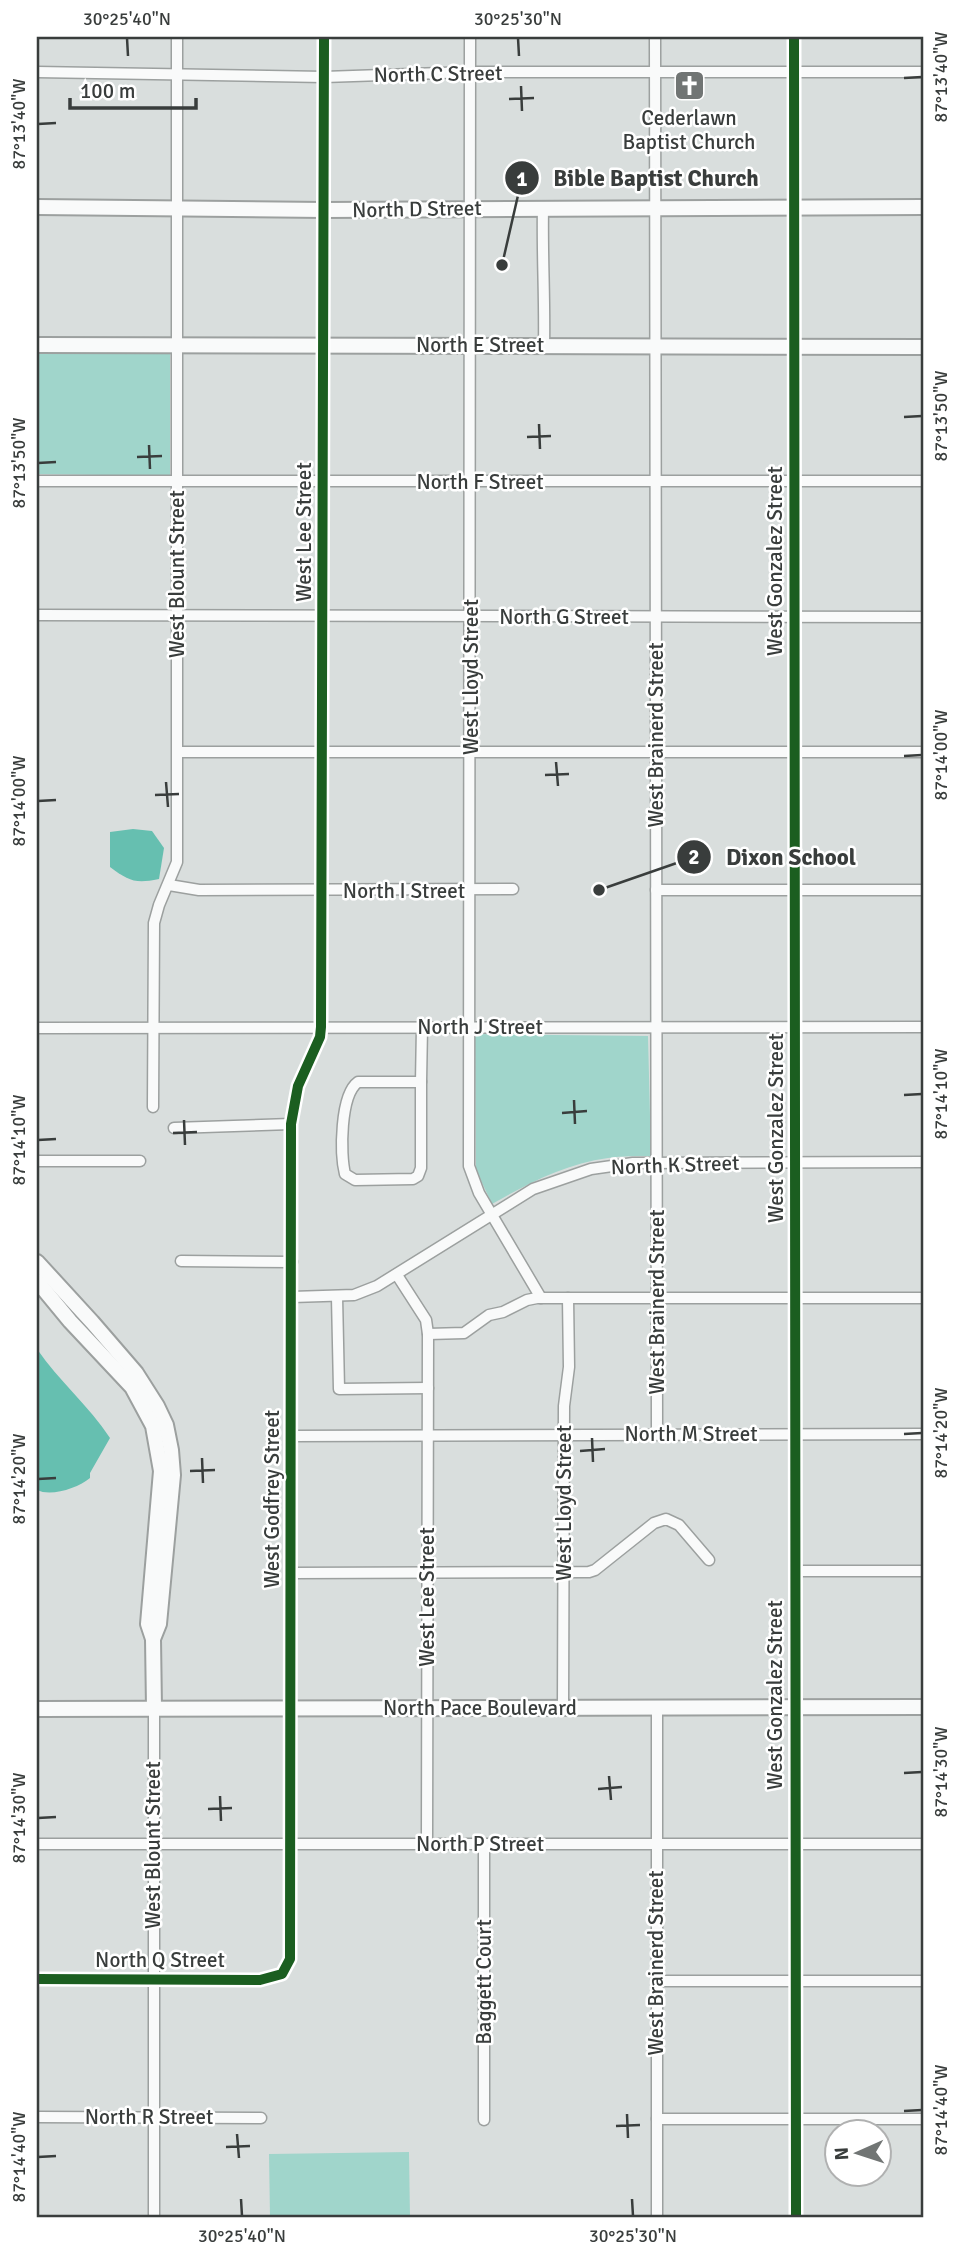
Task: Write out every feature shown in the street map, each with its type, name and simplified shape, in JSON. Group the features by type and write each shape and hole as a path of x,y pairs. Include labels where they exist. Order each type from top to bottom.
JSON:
{"street":[{"name":"West Blount Street","path":"153,1107 154,923 177,862 177,37"},
{"name":"West Lee Street","path":"321,1027 324,752 324,37"},
{"name":"West Lloyd Street","path":"470,37 469,1166 475,1185 541,1298"},
{"name":"West Brainerd Street","path":"655,37 657,1434"},
{"name":"West Gonzalez Street","path":"794,37 796,2218"},
{"name":"North C Street","path":"37,72 324,77 470,72 923,72"},
{"name":"North D Street","path":"37,207 324,210 923,207"},
{"path":"543,208 544,345"},
{"name":"North E Street","path":"37,345 923,346"},
{"name":"North F Street","path":"37,481 923,481"},
{"name":"North G Street","path":"37,615 923,617"},
{"path":"178,752 923,752"},
{"name":"North I Street","path":"169,885 200,890 513,890"},
{"path":"656,890 923,890"},
{"name":"West Godfrey Street","path":"282,1974 288,1965 291,1951 291,1124 298,1086 320,1037 321,1027"},
{"path":"421,1082 355,1084 343,1115 344,1170 348,1178 409,1180 418,1176 421,1168 422,1027"},
{"name":"North J Street","path":"37,1028 923,1027"},
{"path":"174,1128 291,1124"},
{"path":"37,1161 140,1161"},
{"name":"North K Street","path":"292,1297 354,1295 397,1275 533,1189 570,1174 611,1165 923,1161"},
{"path":"181,1261 292,1262"},
{"name":"West Blount Street","path":"37,1262 92,1322 137,1384 159,1448 164,1513 148,1624 153,1639 154,1708 154,2218"},
{"path":"397,1275 426,1320 428,1334 464,1334 489,1315 503,1312 527,1300 541,1298 923,1298"},
{"name":"West Blount Street","path":"37,1281 70,1321 137,1384"},
{"path":"337,1297 339,1389 428,1388"},
{"name":"West Lloyd Street","path":"563,1708 564,1406 569,1367 568,1298"},
{"name":"West Lee Street","path":"426,1844 428,1334"},
{"name":"North M Street","path":"292,1436 923,1434"},
{"path":"291,1573 589,1572 654,1523 666,1519 679,1525 709,1560"},
{"path":"795,1571 923,1571"},
{"name":"North Pace Boulevard","path":"37,1709 923,1707"},
{"name":"West Brainerd Street","path":"657,1708 657,2218"},
{"name":"North P Street","path":"37,1844 923,1844"},
{"name":"Baggett Court","path":"484,1844 484,2120"},
{"name":"North Q Street","path":"37,1979 260,1980 282,1974"},
{"path":"656,1981 923,1981"},
{"name":"North R Street","path":"37,2117 261,2118"},
{"path":"657,2119 923,2119"}],"shaded area":[{"path":"37,352 170,353 170,476 37,474"},
{"path":"133,829 152,831 164,848 159,879 133,880 110,867 110,832"},
{"path":"475,1034 648,1036 651,1156 613,1157 577,1165 534,1182 492,1204 476,1170"},
{"path":"37,1349 110,1438 90,1473 90,1478 72,1488 57,1492 37,1490"},
{"path":"409,2152 410,2218 270,2218 269,2154"}],"cycle path":[{"path":"37,1979 260,1980 282,1974 290,1959 291,1124 298,1086 320,1037 321,1027 324,37"},
{"path":"794,37 796,2218"}],"place":[{"name":"Cederlawn Baptist Church","path":"689,86"},
{"name":"Bible Baptist Church","path":"502,265"},
{"name":"Dixon School","path":"599,890"}]}
